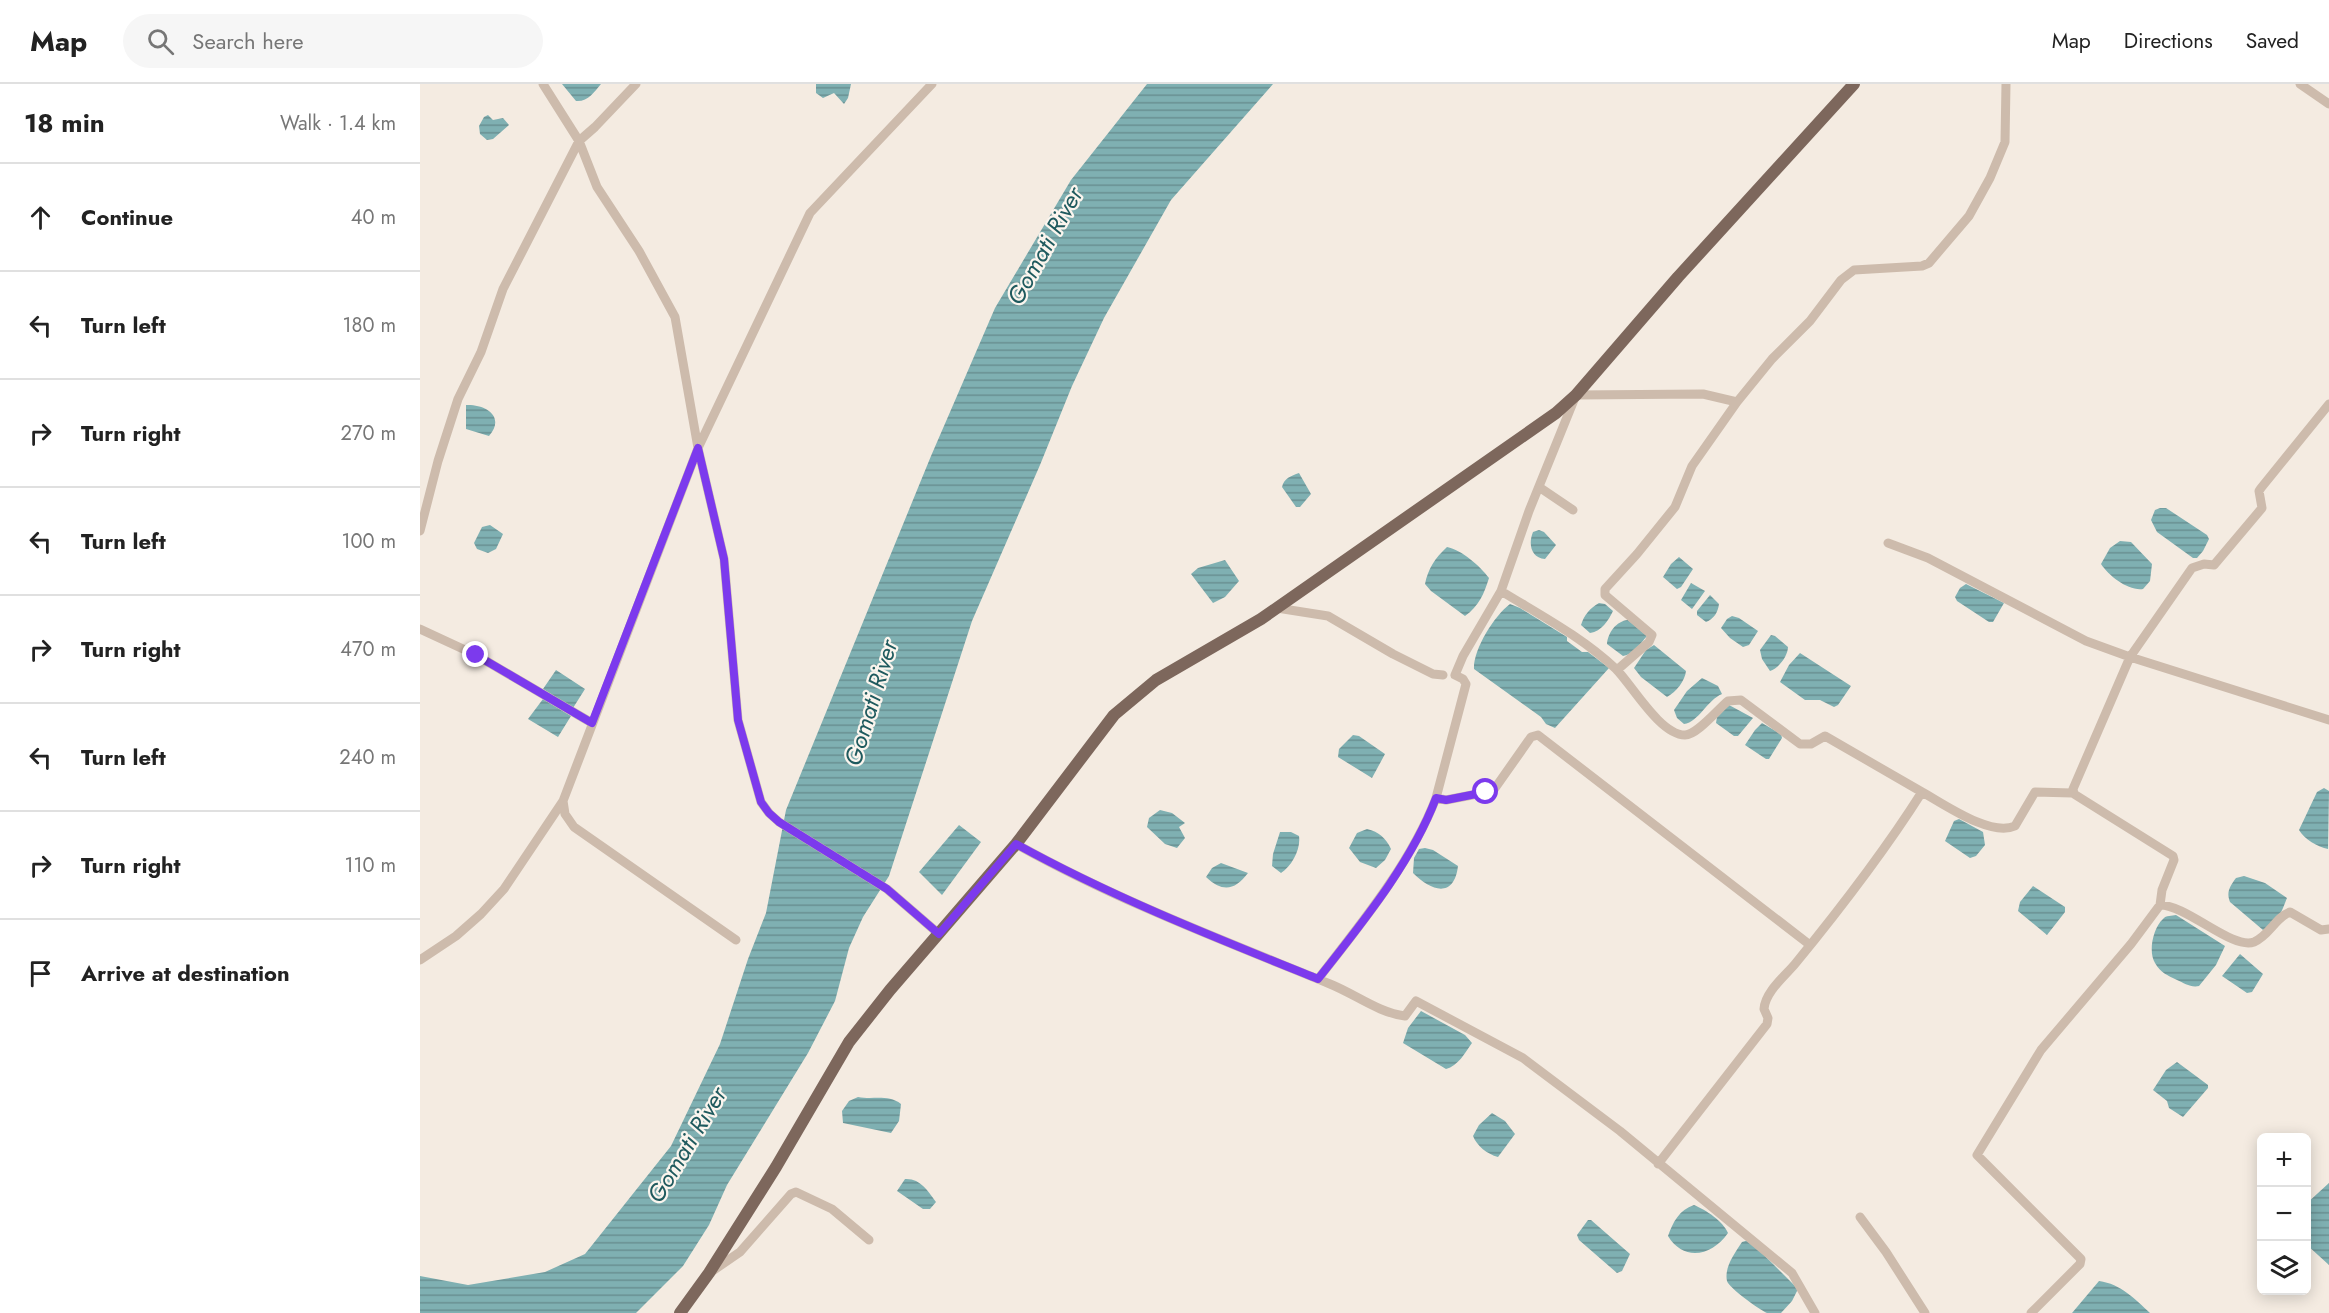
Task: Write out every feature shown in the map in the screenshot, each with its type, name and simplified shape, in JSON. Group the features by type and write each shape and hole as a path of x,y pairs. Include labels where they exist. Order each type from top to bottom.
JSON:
{"main road":[{"path":"680,1312 709,1273 776,1167 849,1042 890,990 1016,844 1114,715 1156,680 1276,608 1536,428 1576,394 1685,269 1854,84"}],"street":[{"path":"543,84 579,141 597,187 639,251 675,317 698,448 724,559 738,720 761,802 779,822 887,889 939,934"},
{"path":"420,531 438,461 458,399 481,352 503,289 579,141 595,128 636,84"},
{"path":"420,960 473,921 504,889 563,801 698,448 810,213 932,84"},
{"path":"1617,670 1650,642 1652,635 1605,595 1605,589 1675,507 1692,466 1737,402 1772,359 1810,321 1847,274 1854,270 1922,266 1929,262 1969,216 1990,178 2005,142 2006,84"},
{"path":"2300,84 2329,104"},
{"path":"1318,979 1371,912 1430,813 1466,684 1463,679 1455,675 1463,656 1501,591 1576,394 1703,393 1737,402"},
{"path":"2072,793 2130,657 2192,568 2204,564 2214,565 2255,518 2262,508 2259,491 2329,404"},
{"path":"1539,487 1573,510"},
{"path":"1887,543 1928,558 2086,641 2329,720"},
{"path":"1501,591 1563,629 1617,670 1654,715 1678,734 1687,735 1697,730 1728,701 1742,700 1800,744 1812,744 1825,736 1966,817 1991,827 2002,829 2015,826 2035,792 2072,793 2173,856 2174,860 2162,890 2160,905 2131,944 2041,1050 1978,1153 1978,1157 2081,1259 2080,1264 2031,1313"},
{"path":"1276,608 1329,616 1393,654 1433,674 1443,675"},
{"path":"420,628 476,655 592,723"},
{"path":"1436,798 1446,800 1493,791 1531,737 1538,735 1810,945"},
{"path":"1658,1164 1767,1024 1765,1004 1768,996 1900,827 1922,792"},
{"path":"563,801 565,814 574,827 736,940"},
{"path":"1016,844 1102,887 1318,979 1394,1015 1406,1016 1416,1001 1513,1053 1592,1109 1792,1273 1815,1313"},
{"path":"2160,905 2173,906 2203,924 2243,942 2256,941 2282,916 2290,912 2321,930 2329,929"},
{"path":"709,1273 740,1252 791,1194 796,1192 832,1209 869,1240"},
{"path":"1860,1217 1886,1252 1925,1313"}],"water":[{"path":"562,84 601,84 587,98 576,101"},
{"path":"816,84 851,84 844,104 834,93 823,98 816,93"},
{"name":"Gomati River","path":"1147,84 1273,84 1171,200 1104,318 1072,386 972,621 889,876 863,917 849,948 835,1001 808,1053 727,1185 709,1225 683,1266 636,1313 420,1313 420,1276 468,1285 545,1272 585,1254 671,1146 720,1044 766,913 786,810 931,456 995,308 1071,180"},
{"path":"488,115 493,120 503,118 509,125 493,139 487,140 480,134 479,126 484,117"},
{"path":"466,405 486,409 494,417 494,429 489,436 466,429"},
{"path":"1299,473 1311,494 1300,507 1296,507 1282,487 1286,479"},
{"path":"2166,508 2207,535 2209,539 2197,558 2193,558 2157,532 2151,520 2155,510"},
{"path":"490,525 503,534 496,549 488,553 477,549 474,543 482,527"},
{"path":"1539,530 1544,532 1556,545 1545,559 1537,556 1531,546 1533,532"},
{"path":"2120,541 2131,542 2152,564 2150,581 2143,589 2131,588 2119,582 2101,564 2110,548"},
{"path":"1447,547 1459,551 1470,559 1489,578 1480,599 1465,616 1425,584 1433,564"},
{"path":"1679,557 1693,569 1681,587 1677,589 1663,577 1671,564"},
{"path":"1225,560 1239,581 1225,597 1213,603 1191,574 1198,568"},
{"path":"1691,583 1705,591 1692,609 1681,600"},
{"path":"1966,584 2004,603 1993,622 1989,622 1957,601 1955,597 1960,588"},
{"path":"1710,595 1719,604 1715,615 1706,622 1697,615 1697,611"},
{"path":"1599,603 1605,604 1613,611 1601,628 1590,633 1581,625 1588,612"},
{"path":"1510,604 1567,637 1567,641 1582,652 1588,652 1609,668 1555,728 1546,724 1541,717 1474,669 1481,643 1497,617"},
{"path":"1732,616 1758,631 1749,645 1743,647 1721,628"},
{"path":"1628,620 1647,636 1634,651 1623,656 1607,644 1613,628"},
{"path":"1771,635 1788,647 1782,662 1770,671 1762,659 1760,650"},
{"path":"1654,645 1686,671 1680,686 1667,697 1641,677 1634,668 1646,650"},
{"path":"1800,653 1851,686 1838,705 1834,707 1820,700 1805,700 1780,682 1789,665"},
{"path":"556,670 585,689 573,708 543,689"},
{"path":"1702,678 1718,686 1722,694 1694,719 1684,724 1677,718 1674,710 1687,691"},
{"path":"543,699 571,716 558,737 528,719"},
{"path":"1729,705 1753,718 1738,736 1734,736 1716,723 1717,717"},
{"path":"1762,723 1781,734 1782,738 1769,759 1745,745"},
{"path":"1353,735 1359,736 1385,754 1372,778 1338,757 1339,749"},
{"path":"2324,788 2329,791 2328,849 2312,842 2299,830 2317,792"},
{"path":"1160,810 1172,813 1185,823 1179,827 1185,838 1177,848 1165,844 1147,827 1149,818"},
{"path":"1959,819 1983,832 1985,845 1976,856 1970,858 1945,841 1954,821"},
{"path":"959,825 981,842 942,895 919,872"},
{"path":"1367,829 1382,836 1391,849 1385,860 1376,868 1360,862 1349,848 1357,833"},
{"path":"1280,832 1291,832 1299,836 1299,846 1295,857 1281,873 1272,866"},
{"path":"1419,849 1433,850 1458,866 1452,884 1441,889 1427,884 1413,873 1414,858"},
{"path":"1221,863 1248,873 1233,886 1218,886 1206,877 1212,868"},
{"path":"2244,876 2265,883 2287,898 2278,917 2268,928 2263,930 2230,902 2228,895 2230,886 2236,878"},
{"path":"2033,886 2065,907 2065,912 2047,935 2018,911 2020,902"},
{"path":"2176,915 2225,946 2216,965 2199,986 2188,985 2167,975 2153,958 2154,934 2159,923 2167,916"},
{"path":"2240,954 2263,974 2252,992 2247,993 2222,976"},
{"path":"1421,1011 1465,1035 1472,1043 1454,1065 1446,1069 1403,1043 1408,1028"},
{"path":"2177,1062 2208,1085 2208,1088 2183,1117 2169,1108 2167,1101 2153,1090 2166,1070"},
{"path":"858,1097 886,1098 901,1104 899,1121 891,1133 843,1123 842,1111 849,1101"},
{"path":"1492,1113 1505,1121 1515,1134 1498,1157 1483,1149 1473,1136 1479,1125"},
{"path":"905,1179 919,1183 927,1190 936,1202 930,1209 923,1209 897,1191"},
{"path":"2329,1183 2329,1265 2311,1249 2311,1199"},
{"path":"1694,1205 1714,1216 1728,1233 1714,1247 1698,1253 1690,1253 1682,1250 1668,1236 1677,1217"},
{"path":"1588,1220 1591,1220 1630,1254 1622,1271 1617,1273 1579,1240 1577,1235"},
{"path":"1749,1240 1798,1289 1792,1301 1781,1313 1763,1311 1727,1281 1726,1276 1731,1260 1742,1242"},
{"path":"2099,1281 2121,1289 2150,1313 2072,1313"}],"route":[{"path":"476,655 592,723 698,448 724,559 730,651 738,720 761,802 779,822 887,889 939,934 1016,844 1052,864 1160,913 1318,979 1371,912 1410,849 1436,798 1446,800 1486,792"}]}
